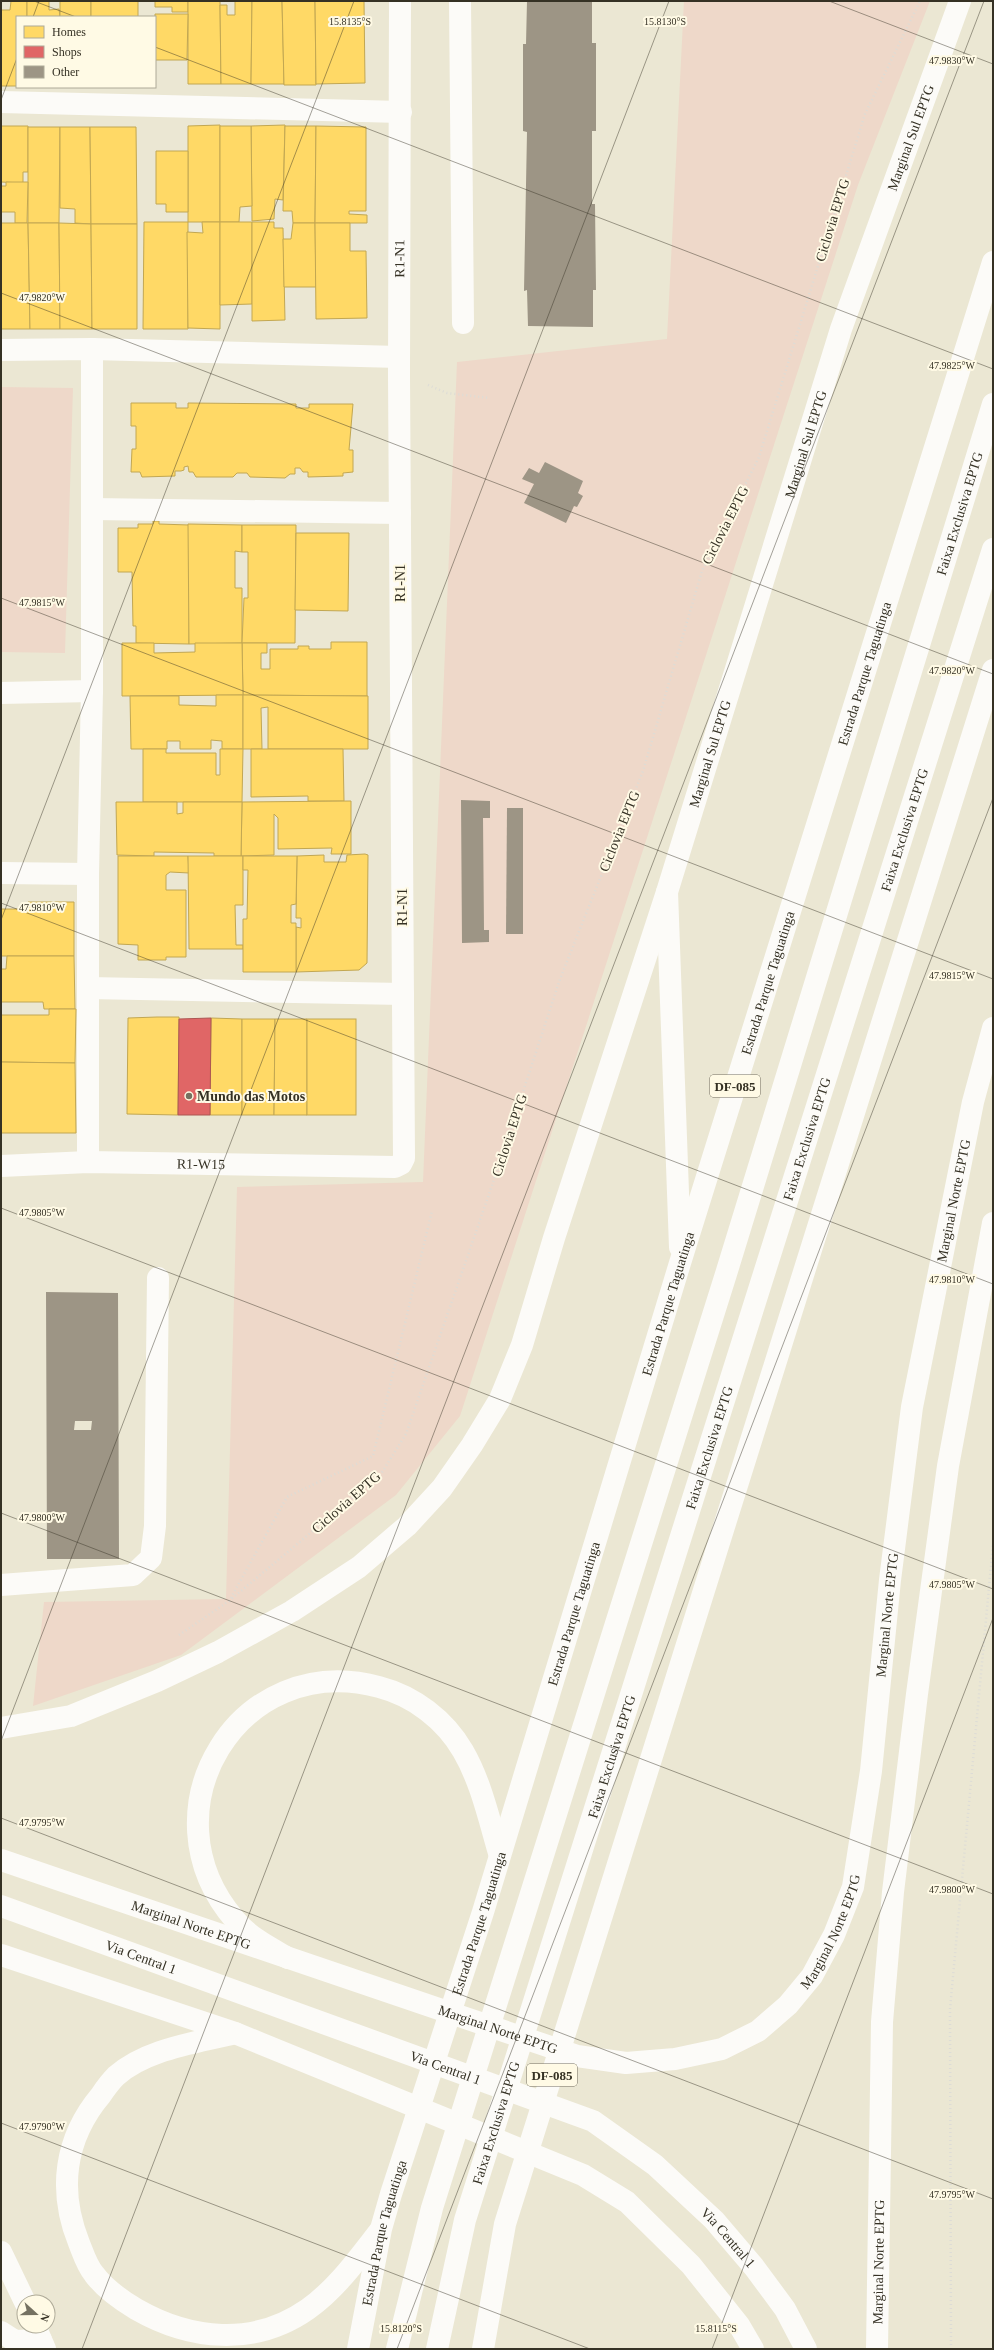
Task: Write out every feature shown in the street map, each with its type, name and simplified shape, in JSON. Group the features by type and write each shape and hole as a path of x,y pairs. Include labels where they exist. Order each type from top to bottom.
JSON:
{"main road":[{"name":"R1-N1","path":"400,1 401,112 399,366 404,1158 401,1164"},
{"path":"460,1 462,323"},
{"name":"Marginal Sul EPTG","path":"1,1728 71,1716 157,1681 218,1652 292,1611 359,1567 407,1526 442,1488 472,1445 500,1399 522,1345 554,1238 667,892 841,329 960,1"},
{"path":"1,102 401,112"},
{"name":"Estrada Parque Taguatinga","path":"358,2349 381,2229 391,2194 483,1912 499,1853 680,1263 993,262"},
{"path":"88,1162 88,874 92,691 92,349"},
{"path":"1,350 92,349 399,366"},
{"name":"Faixa Exclusiva EPTG","path":"397,2349 432,2208 528,1908 726,1274 993,404"},
{"path":"92,509 400,513"},
{"name":"Faixa Exclusiva EPTG","path":"437,2349 465,2220 993,549"},
{"name":"DF-085","path":"483,2349 505,2224 993,670"},
{"path":"1,692 92,691"},
{"path":"1,873 88,874"},
{"path":"667,892 680,1263"},
{"path":"88,988 403,994"},
{"name":"Marginal Norte EPTG","path":"1,1860 577,2056 626,2063 675,2059 722,2049 758,2031 788,2005 812,1976 834,1935 853,1887 871,1771 890,1580 912,1407 973,1102 993,1028"},
{"name":"R1-W15","path":"1,1166 88,1162 395,1167 401,1164"},
{"name":"Marginal Norte EPTG","path":"877,2349 882,2022 893,1892 916,1694 948,1466 993,1223"},
{"path":"1,1585 133,1575 151,1558 155,1526 158,1278"},
{"path":"288,1958 260,1942 235,1921 221,1902 204,1866 197,1835 198,1803 206,1772 221,1743 242,1719 268,1700 297,1686 328,1680 368,1684 391,1690 420,1704 444,1725 463,1751 476,1780 499,1853"},
{"name":"Via Central 1","path":"1,1906 593,2121 655,2165 714,2220 754,2267 785,2309 806,2349"},
{"path":"1,1955 234,2033 582,2176 627,2202 691,2265 739,2324 752,2349"},
{"path":"234,2033 167,2051 142,2060 116,2076 96,2101 79,2126 69,2160 66,2188 71,2222 93,2274 108,2289 128,2304 156,2320 186,2331 218,2335 249,2333 280,2324 308,2309 332,2288 354,2264 381,2229"},
{"path":"1,2252 21,2294"},
{"path":"1,2332 15,2341 40,2338"}],"path":[{"name":"Ciclovia EPTG","path":"172,1640 229,1600 381,1474 406,1434 493,1181 560,979 643,771 702,571 759,457 865,114 920,1"},
{"path":"399,366 447,393 490,398"},
{"path":"229,1600 287,1497 372,1456 432,1211"},
{"path":"951,2349 950,2009 993,1544"}],"shaded area":[{"path":"684,1 930,1 858,185 460,1416 396,1495 181,1655 33,1706 44,1602 226,1599 237,1187 423,1182 457,362 667,339"},
{"path":"1,387 73,388 65,653 1,652"}],"building: Homes":[{"path":"11,1 27,1 27,16 16,16 16,86 1,86 1,10 10,10"},
{"path":"27,1 49,1 49,10 59,9 60,16 27,16"},
{"path":"60,1 91,1 91,16 60,16"},
{"path":"91,1 138,1 138,16 91,16"},
{"path":"155,1 188,1 188,12 172,12 172,7 155,7"},
{"path":"188,1 220,1 221,84 188,84"},
{"path":"235,1 252,1 251,84 221,84 220,5 227,5 227,15 235,15"},
{"path":"252,1 282,1 284,84 251,84"},
{"path":"282,1 315,1 316,85 284,85"},
{"path":"315,1 364,1 365,83 316,84"},
{"path":"155,14 188,14 187,60 156,60"},
{"path":"220,125 220,222 188,222 188,126"},
{"path":"285,125 283,200 275,199 274,219 252,221 251,126"},
{"path":"1,126 28,126 28,172 23,172 23,183 1,182"},
{"path":"220,126 251,126 252,206 240,207 239,222 220,222"},
{"path":"285,126 316,126 315,223 293,223 292,211 283,211"},
{"path":"316,126 366,127 366,211 349,211 349,214 367,215 367,223 315,223"},
{"path":"28,127 60,127 59,223 28,223"},
{"path":"60,127 90,127 91,224 75,223 75,209 60,208"},
{"path":"90,127 136,127 137,224 91,224"},
{"path":"156,151 188,151 188,212 166,212 166,204 156,204"},
{"path":"6,182 28,182 27,223 15,223 15,212 1,212 1,186 6,186"},
{"path":"144,222 188,222 188,329 143,329"},
{"path":"202,222 220,222 220,329 188,328 187,232 203,233"},
{"path":"220,222 252,222 252,304 220,305"},
{"path":"252,222 274,222 274,228 283,228 285,320 252,321"},
{"path":"1,223 28,223 30,329 1,329"},
{"path":"28,223 59,223 60,329 30,329"},
{"path":"59,223 91,224 92,329 60,329"},
{"path":"293,223 315,223 316,287 284,287 283,239 291,239"},
{"path":"315,223 350,223 350,251 366,251 367,318 316,319"},
{"path":"91,224 137,224 137,329 92,329"},
{"path":"131,403 176,403 176,408 188,408 188,403 296,404 296,408 309,408 309,404 353,404 349,450 353,450 353,472 343,473 343,476 308,477 308,472 303,472 300,468 295,468 295,474 290,474 285,478 250,477 247,473 237,473 233,477 196,477 193,472 189,472 188,466 184,467 184,470 175,471 175,476 142,477 140,472 131,472 132,449 136,449 136,426 131,426"},
{"path":"153,521 159,521 159,524 189,525 189,644 136,643 136,626 133,626 132,572 118,572 118,528 138,528 138,524 153,524"},
{"path":"188,524 242,525 242,552 235,551 235,588 242,588 242,643 189,644"},
{"path":"242,525 296,525 295,643 242,643 244,598 248,598 248,552 242,552"},
{"path":"296,533 349,533 348,611 295,610"},
{"path":"331,642 367,642 367,696 243,695 242,643 267,643 267,653 261,653 261,669 270,669 270,649 298,649 298,646 309,646 309,649 331,649"},
{"path":"122,643 154,643 154,653 195,652 195,643 242,643 243,695 122,696"},
{"path":"216,695 243,695 243,749 222,749 222,741 211,740 211,749 180,749 180,741 167,741 167,749 131,749 130,696 179,696 179,705 216,706"},
{"path":"243,695 368,696 368,749 268,749 268,707 261,708 262,749 243,749"},
{"path":"143,749 166,749 166,753 216,753 216,775 220,775 220,749 243,749 242,802 143,802"},
{"path":"251,749 343,749 344,801 308,801 308,796 251,797"},
{"path":"351,801 351,854 331,854 332,848 278,849 278,818 274,814 274,855 241,856 242,802"},
{"path":"116,802 177,802 177,814 183,813 183,802 242,802 241,856 214,856 214,853 154,852 154,856 117,855"},
{"path":"324,855 324,862 346,862 347,855 368,855 367,963 359,970 296,972 296,927 301,928 301,918 296,918 297,856"},
{"path":"118,856 188,856 189,873 170,872 166,875 166,890 186,890 186,957 166,957 166,960 138,960 138,945 118,944"},
{"path":"188,856 243,856 243,905 235,905 236,945 243,945 243,949 189,949"},
{"path":"243,856 297,856 296,904 291,905 291,923 296,923 296,972 243,972 243,919 247,919 248,870 243,870"},
{"path":"28,902 74,902 74,956 1,956 1,909 28,909"},
{"path":"7,956 74,956 75,1009 44,1009 43,1002 1,1002 1,969 6,969"},
{"path":"49,1009 76,1009 75,1063 1,1062 1,1015 49,1015"},
{"path":"179,1017 178,1115 127,1114 128,1018"},
{"path":"211,1018 242,1019 242,1115 210,1115"},
{"path":"242,1019 275,1019 274,1115 242,1115"},
{"path":"275,1019 307,1019 307,1115 274,1115"},
{"path":"307,1019 356,1019 356,1115 307,1115"},
{"path":"1,1062 75,1063 76,1133 1,1133"}],"building: Shops":[{"path":"211,1018 210,1115 178,1115 179,1019"}],"building: Other":[{"path":"527,1 592,1 592,43 596,43 596,131 592,131 592,204 595,204 596,290 593,290 593,327 528,326 527,290 524,291 527,132 523,131 523,44 526,44"},
{"path":"545,462 583,481 578,493 583,496 577,507 574,506 566,523 524,503 534,484 522,479 529,468 539,473"},
{"path":"461,800 490,801 490,818 483,818 484,930 489,930 489,942 462,943"},
{"path":"507,808 523,808 523,934 506,934"},
{"path":"46,1292 118,1293 119,1559 47,1559","holes":["75,1421 92,1421 91,1430 74,1430"]}],"place":[{"name":"Mundo das Motos","path":"189,1096"}]}
